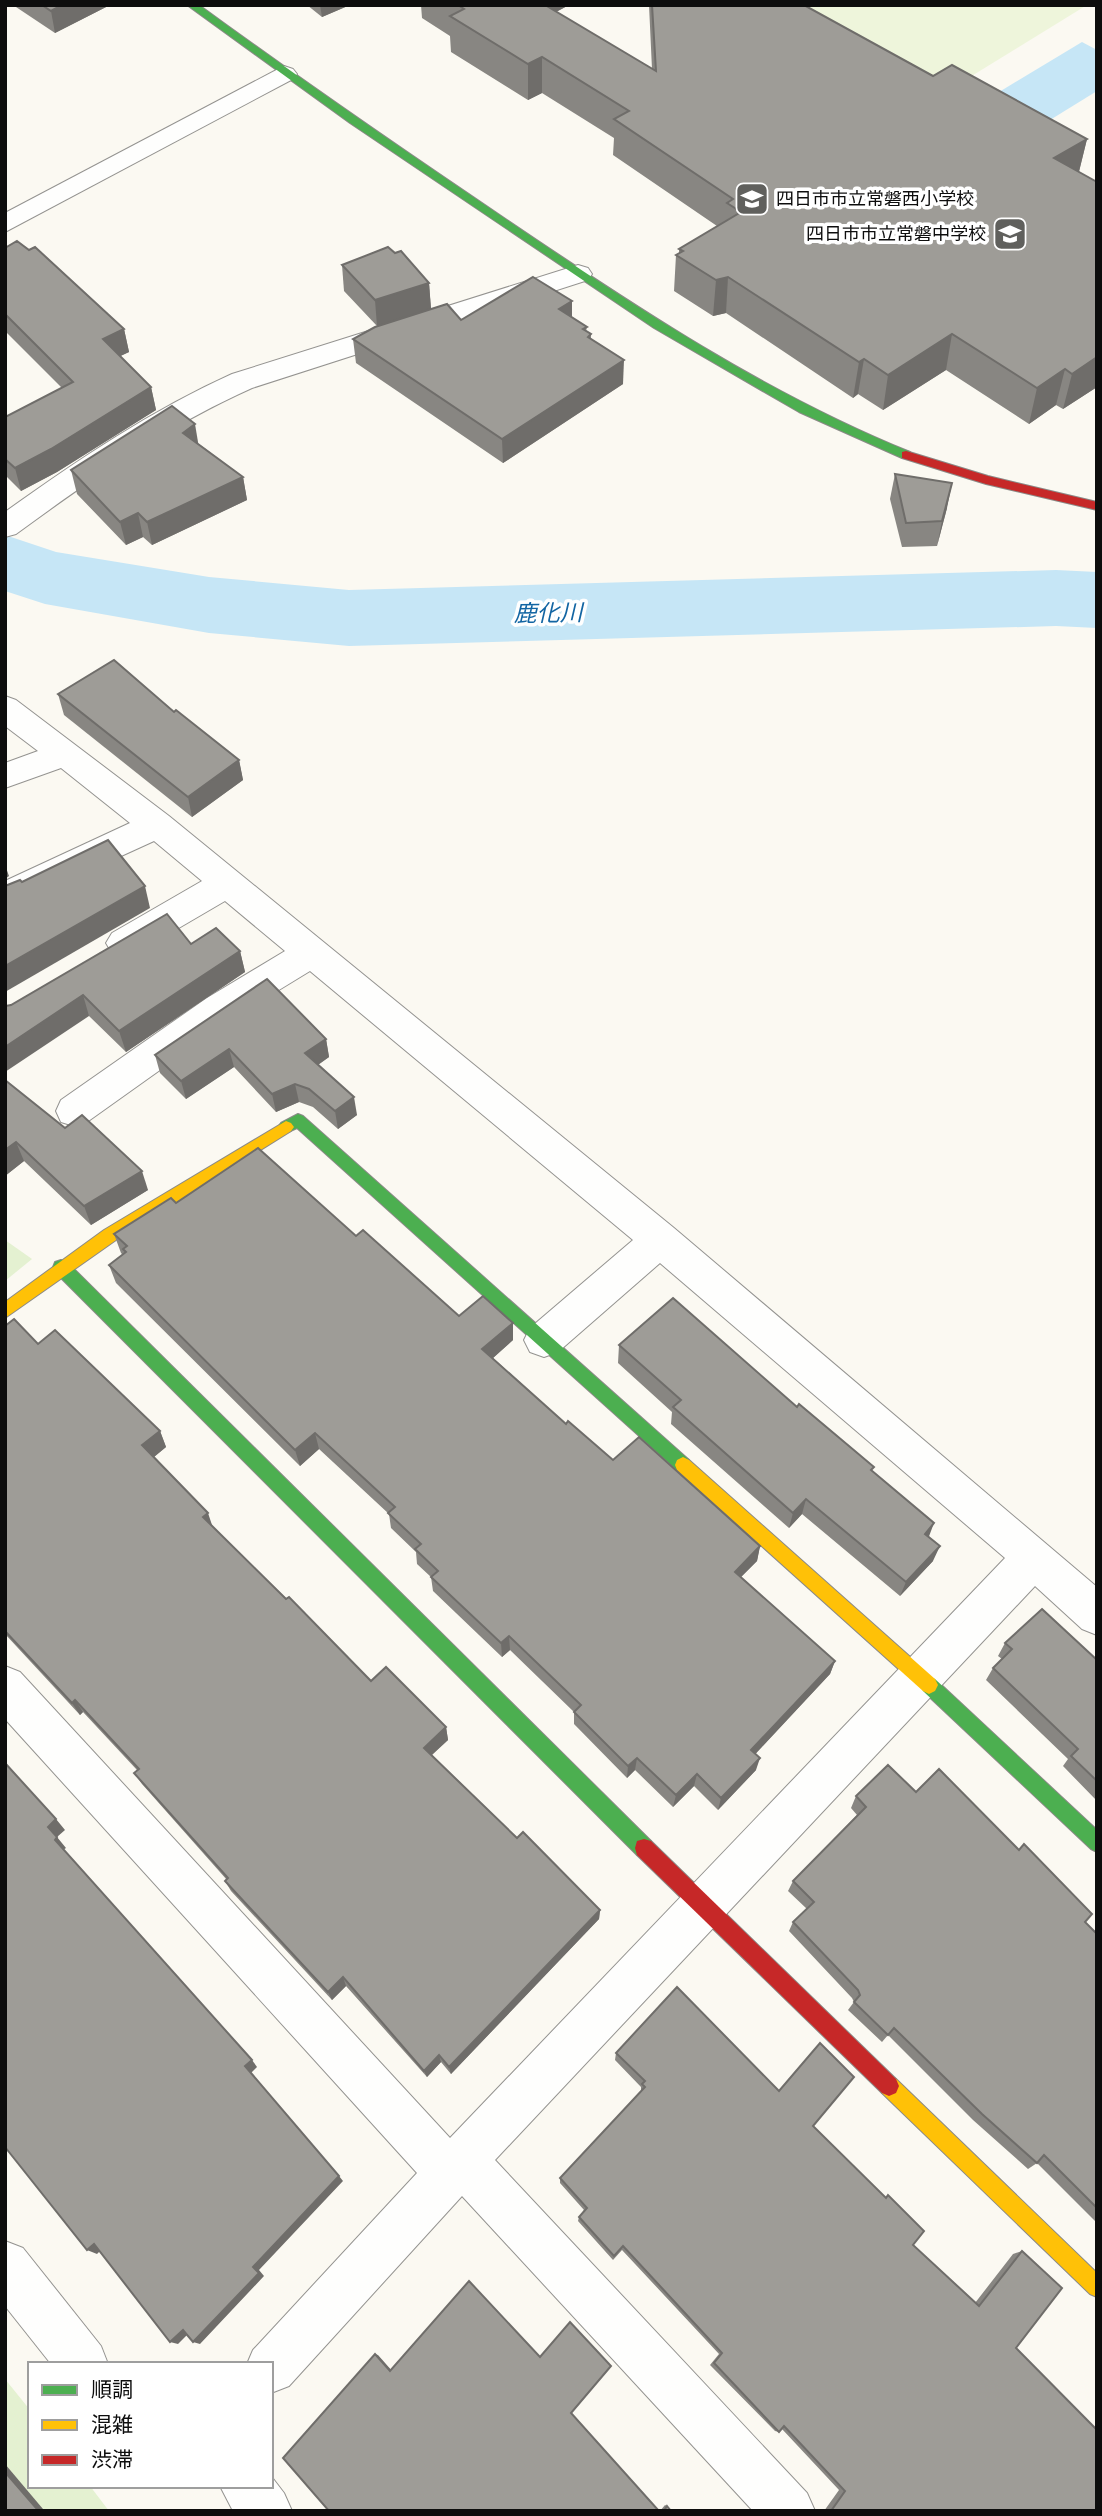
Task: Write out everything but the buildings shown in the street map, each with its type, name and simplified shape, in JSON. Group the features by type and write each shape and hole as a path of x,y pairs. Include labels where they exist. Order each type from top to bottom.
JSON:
{"street":[{"path":"192,5 284,74 708,359 810,414 881,446 953,470 1097,506"},
{"path":"5,224 284,74"},
{"path":"14,514 201,398 242,381 578,274"},
{"path":"5,708 67,753 157,825 660,1240 1034,1557 1097,1615"},
{"path":"5,776 67,753"},
{"path":"5,896 157,825"},
{"path":"100,957 226,884"},
{"path":"74,1111 181,1034 275,973 312,953"},
{"path":"5,1311 61,1267 298,1120 920,1676 1097,1843"},
{"path":"544,1340 660,1240"},
{"path":"61,1267 703,1906 1097,2287"},
{"path":"273,2366 456,2167 1034,1557"},
{"path":"5,1687 456,2167 789,2511"},
{"path":"5,2266 81,2362"},
{"path":"248,2488 266,2511"}],"green space":[{"path":"755,5 1087,5 926,104"},
{"path":"5,1240 32,1259 5,1281"},
{"path":"5,2379 28,2408 28,2488 92,2488 109,2511 5,2511"}],"water":[{"path":"1082,42 1097,50 1097,91 1050,120 999,92"}],"waterway":[{"name":"鹿化川","path":"5,562 45,577 209,605 349,618 1056,598 1097,600"}],"traffic: fast":[{"path":"192,5 394,148 658,325 804,410 906,455"},
{"path":"286,1127 298,1120 683,1465"},
{"path":"61,1267 644,1848"},
{"path":"929,1685 1097,1843"}],"traffic: slow":[{"path":"5,1311 110,1235 286,1127"},
{"path":"683,1465 929,1685"},
{"path":"889,2086 1097,2287"}],"traffic: jam":[{"path":"906,455 986,480 1097,506"},
{"path":"644,1848 889,2086"}],"place":[{"name":"四日市市立常磐西小学校","path":"752,199"},
{"name":"四日市市立常磐中学校","path":"1010,234"}]}
